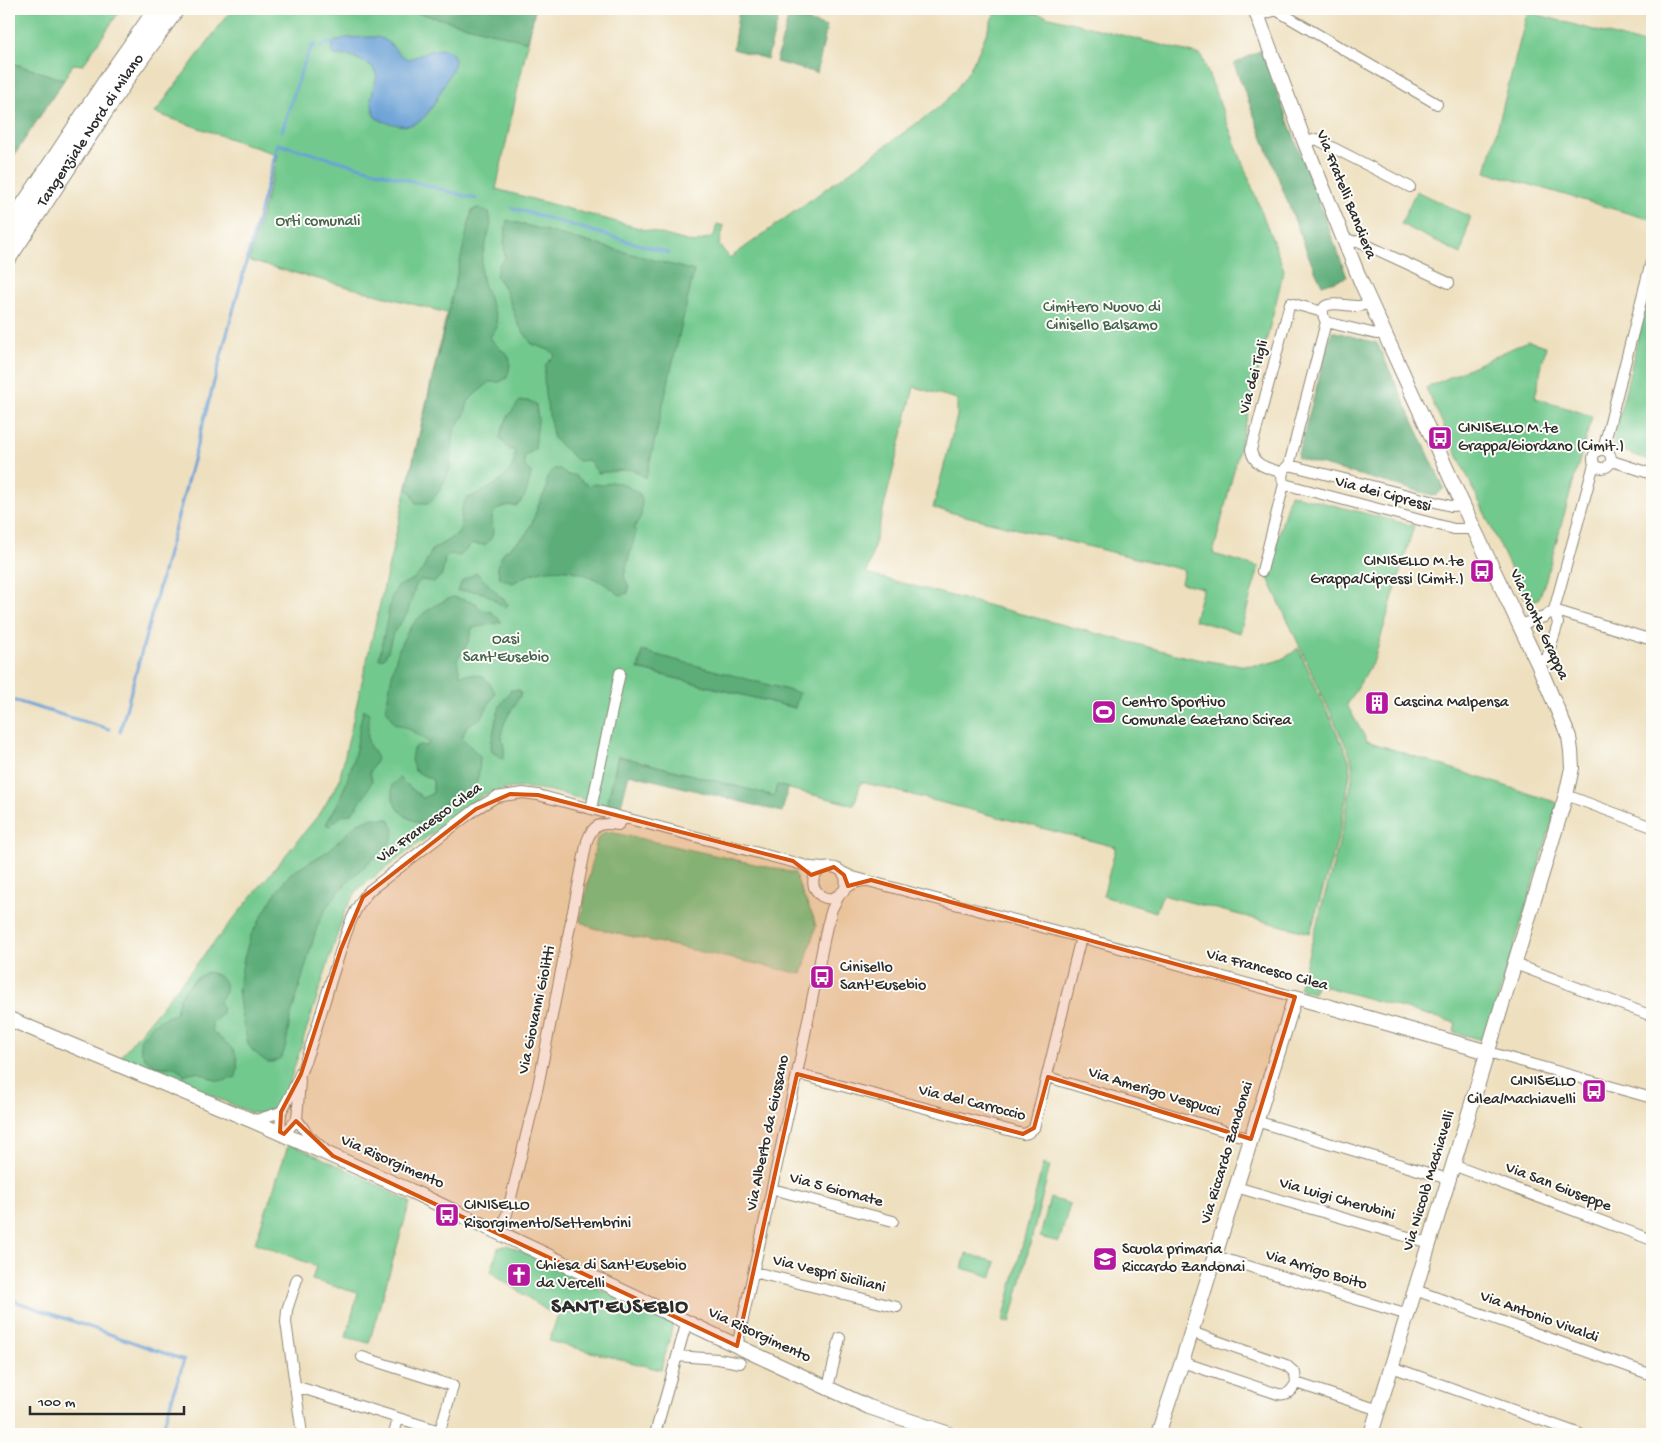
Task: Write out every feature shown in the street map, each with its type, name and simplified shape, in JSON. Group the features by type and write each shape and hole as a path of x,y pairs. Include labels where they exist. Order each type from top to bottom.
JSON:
{"highway":[{"name":"Tangenziale Nord di Milano","path":"9,229 108,80 158,9"},
{"name":"Tangenziale Nord di Milano","path":"9,255 111,100 175,9"}],"street":[{"path":"1257,12 1276,10 1437,104"},
{"name":"Via Fratelli Bandiera","path":"1257,12 1305,144 1371,303 1411,390"},
{"path":"1305,144 1316,139 1410,188"},
{"path":"1343,237 1354,242 1358,241 1449,283"},
{"path":"1603,450 1652,258"},
{"name":"Via dei Tigli","path":"1286,469 1256,463 1252,458 1251,450 1290,303 1376,334 1385,333"},
{"path":"1262,572 1284,484 1282,479 1325,317 1326,306 1332,303 1358,306 1371,303"},
{"name":"Via Monte Grappa","path":"1411,390 1538,664 1569,738 1572,768 1566,795"},
{"path":"1538,664 1548,658 1558,622 1554,610 1578,520 1594,464 1593,460 1596,453 1603,450 1610,453 1612,461 1598,475 1578,520"},
{"path":"1612,461 1652,474"},
{"path":"1594,464 1598,468 1604,469"},
{"name":"Via dei Cipressi","path":"1286,469 1451,506 1464,506"},
{"name":"Via dei Cipressi","path":"1284,484 1454,529 1474,529"},
{"path":"1519,625 1544,618 1554,610"},
{"path":"1554,610 1652,640"},
{"path":"591,809 620,673"},
{"name":"Via Francesco Cilea","path":"282,1133 281,1112 301,1074 353,916 363,897 476,809 496,797 510,794 531,794 824,868"},
{"path":"1566,795 1652,827"},
{"name":"Via Niccolò Machiavelli","path":"1371,1434 1566,795"},
{"name":"Via Giovanni Giolitti","path":"500,1232 507,1214 538,1086 590,834 597,826 604,824 618,825 624,818"},
{"name":"Via Francesco Cilea","path":"793,860 805,869 814,880"},
{"path":"841,893 846,880 842,872 834,867 824,868 819,871 814,880 816,890 826,898 832,898 841,893 852,885 871,880"},
{"name":"Via Francesco Cilea","path":"842,872 853,877 871,880 1081,937 1652,1098"},
{"name":"Via Alberto da Giussano","path":"736,1346 797,1074 827,926 834,902 841,893"},
{"name":"Via Alberto da Giussano","path":"819,894 827,926"},
{"name":"Via del Carroccio","path":"797,1074 1028,1134 1034,1128 1048,1077 1081,937"},
{"path":"1514,964 1652,1016"},
{"name":"Via Riccardo Zandonai","path":"1158,1434 1295,997"},
{"name":"Via Risorgimento","path":"9,1018 333,1156 500,1232 736,1346 886,1414 949,1434"},
{"name":"Via Francesco Cilea","path":"297,1120 301,1074"},
{"name":"Via Amerigo Vespucci","path":"1048,1077 1251,1139"},
{"path":"253,1121 281,1112"},
{"path":"282,1133 297,1120 308,1135 333,1156"},
{"path":"1256,1121 1448,1178"},
{"name":"Via San Giuseppe","path":"1453,1165 1652,1240"},
{"name":"Via Luigi Cherubini","path":"1236,1187 1429,1243"},
{"name":"Via 5 Giornate","path":"772,1189 893,1221"},
{"name":"Via Arrigo Boito","path":"1215,1256 1408,1315"},
{"name":"Via Vespri Siciliani","path":"754,1272 897,1307"},
{"path":"297,1279 286,1316 302,1434"},
{"name":"Via Antonio Vivaldi","path":"1415,1290 1652,1375"},
{"path":"656,1434 687,1321"},
{"path":"1182,1362 1278,1394 1287,1394 1296,1383 1295,1373 1286,1365 1191,1332"},
{"path":"828,1388 840,1338"},
{"path":"678,1356 718,1359 740,1363"},
{"path":"294,1386 439,1433 453,1386 362,1357"},
{"path":"1392,1367 1580,1434"},
{"path":"1296,1383 1379,1410"},
{"path":"394,1434 398,1419"}],"highlighted area":[{"path":"510,794 538,795 793,861 811,875 834,867 844,875 848,886 871,880 1295,997 1251,1139 1048,1077 1034,1128 1023,1134 797,1074 737,1346 333,1156 296,1121 284,1134 280,1132 281,1112 301,1074 341,949 363,897 476,809"}],"green space":[{"path":"9,9 121,9 83,65 73,64 64,80 9,62"},
{"path":"232,9 535,9 496,189 694,243 714,236 717,224 724,226 719,245 730,258 938,108 959,86 967,74 996,9 1018,9 1201,55 1284,270 1213,554 1259,567 1240,633 1194,620 1203,588 1181,583 1184,570 933,508 957,416 957,399 914,387 867,574 1187,657 1215,662 1259,665 1286,657 1298,648 1349,759 1350,774 1341,828 1310,933 1162,895 1156,912 1103,896 1116,847 861,782 854,805 777,786 774,796 618,756 607,806 560,793 530,788 499,790 483,795 358,889 345,911 286,1093 279,1103 270,1110 261,1113 249,1112 121,1056 321,812 339,781 447,313 249,261 278,155 155,113","holes":["643,651 795,708 638,669"]},
{"path":"402,9 535,9 528,42"},
{"path":"739,9 765,9 780,13 767,59 733,49"},
{"path":"1528,10 1535,14 1652,46 1652,203 1648,219 1486,172"},
{"path":"789,15 827,27 817,73 776,62"},
{"path":"1261,50 1347,277 1322,285 1309,257 1234,64"},
{"path":"9,62 64,80 9,163"},
{"path":"1416,191 1470,217 1461,254 1401,224"},
{"path":"478,208 489,212 491,224 482,257 481,272 483,283 496,316 497,327 490,337 509,357 507,378 500,382 490,382 468,402 465,414 454,431 450,469 440,490 430,503 416,503 412,493 407,489 472,210"},
{"path":"507,220 694,271 646,478 632,469 598,473 589,460 578,461 554,439 545,395 544,376 546,364 555,355 549,350 532,344 518,324 505,289 496,276 499,264 505,259 504,243"},
{"path":"1652,280 1652,461 1612,447"},
{"path":"1332,331 1377,343 1444,488 1436,496 1297,458"},
{"path":"1528,341 1546,346 1535,398 1592,416 1545,582 1539,598 1533,602 1529,602 1523,595 1426,388"},
{"path":"520,401 529,401 536,404 538,420 535,449 524,457 525,467 531,472 525,495 516,506 500,508 494,512 492,520 493,534 485,545 472,544 460,556 450,554 445,559 442,575 434,582 421,580 416,585 407,614 393,633 384,658 379,659 391,599 397,587 415,578 423,569 432,550 458,534 461,527 461,511 466,499 499,482 511,469 515,451 509,449 500,438 507,418"},
{"path":"554,469 560,469 568,475 574,475 589,486 594,484 603,485 610,482 621,483 640,494 642,501 641,516 634,528 636,532 624,576 629,587 628,593 620,595 596,579 572,571 549,570 537,572 513,583 500,578 497,566 504,552 525,536 547,488 547,478"},
{"path":"1290,494 1414,526 1374,660 1347,705 1367,741 1558,803 1485,1041 1454,1032 1456,1023 1316,984 1314,993 1299,989 1343,829 1353,774 1351,757 1267,576"},
{"path":"477,573 508,604 506,607 482,593 457,591 463,580"},
{"path":"453,597 476,603 479,608 491,612 502,622 472,628 467,645 457,659 460,675 472,674 485,678 495,693 482,717 467,726 462,738 480,756 478,779 475,785 471,790 438,809 424,825 404,815 396,806 392,785 399,778 423,798 433,793 433,780 415,771 411,760 413,749 419,745 426,746 430,743 409,729 394,723 386,709 402,641 421,616"},
{"path":"642,651 799,693 795,708 639,669"},
{"path":"511,690 519,690 521,693 503,727 503,759 492,752 491,745 500,706"},
{"path":"364,709 370,714 368,740 377,759 370,772 372,781 366,794 351,814 343,815 329,826 326,824 345,786 352,765"},
{"path":"618,756 774,796 777,785 788,788 782,812 629,774 620,809 607,806"},
{"path":"372,818 389,819 394,831 391,842 347,882 327,906 317,927 290,1019 282,1057 273,1062 267,1062 253,1051 248,1044 241,1014 238,990 244,958 251,935 273,897 290,874 328,851 358,823"},
{"path":"606,831 795,873 816,926 802,974 593,928 580,921 597,839"},
{"path":"207,972 221,977 225,983 224,994 219,1002 223,1009 220,1016 212,1023 212,1031 229,1045 236,1054 237,1060 236,1077 219,1081 198,1072 184,1075 175,1067 156,1067 145,1058 141,1051 140,1040 148,1030 157,1022 176,1013 182,993 190,984"},
{"path":"289,1143 354,1173 410,1202 369,1343 346,1337 358,1293 312,1280 316,1266 255,1243"},
{"path":"1043,1164 1050,1166 1010,1323 1003,1321"},
{"path":"1050,1198 1070,1204 1059,1242 1040,1237"},
{"path":"508,1245 552,1266 553,1269 674,1322 661,1370 549,1341 558,1315 546,1310 491,1272 498,1248"},
{"path":"966,1254 996,1262 992,1277 962,1268"}],"water":[{"path":"371,37 387,41 408,59 438,49 449,51 454,56 454,66 432,107 422,120 415,124 399,125 383,121 374,116 371,98 377,76 372,66 351,56 334,55 332,51 334,42 345,38"}],"waterway":[{"path":"320,47 328,43 333,44"},
{"path":"282,131 303,66 312,46 315,45"},
{"path":"120,732 278,144 476,199"},
{"path":"512,208 669,253"},
{"path":"9,699 109,729"},
{"path":"9,1299 184,1360 161,1434"}],"place":[{"name":"CINISELLO M.te Grappa/Giordano (Cimit.)","path":"1440,438"},
{"name":"CINISELLO M.te Grappa/Cipressi (Cimit.)","path":"1482,571"},
{"name":"Cascina Malpensa","path":"1377,703"},
{"name":"Centro Sportivo Comunale Gaetano Scirea","path":"1104,712"},
{"name":"Cinisello Sant'Eusebio","path":"822,977"},
{"name":"CINISELLO Cilea/Machiavelli","path":"1594,1091"},
{"name":"CINISELLO Risorgimento/Settembrini","path":"447,1215"},
{"name":"Scuola primaria Riccardo Zandonai","path":"1105,1259"},
{"name":"Chiesa di Sant'Eusebio da Vercelli","path":"519,1275"}],"district":[{"name":"SANT'EUSEBIO","path":"620,1308"}],"park label":[{"name":"Orti comunali","path":"318,222"},
{"name":"Cimitero Nuovo di Cinisello Balsamo","path":"1102,317"},
{"name":"Oasi Sant'Eusebio","path":"506,649"}]}
